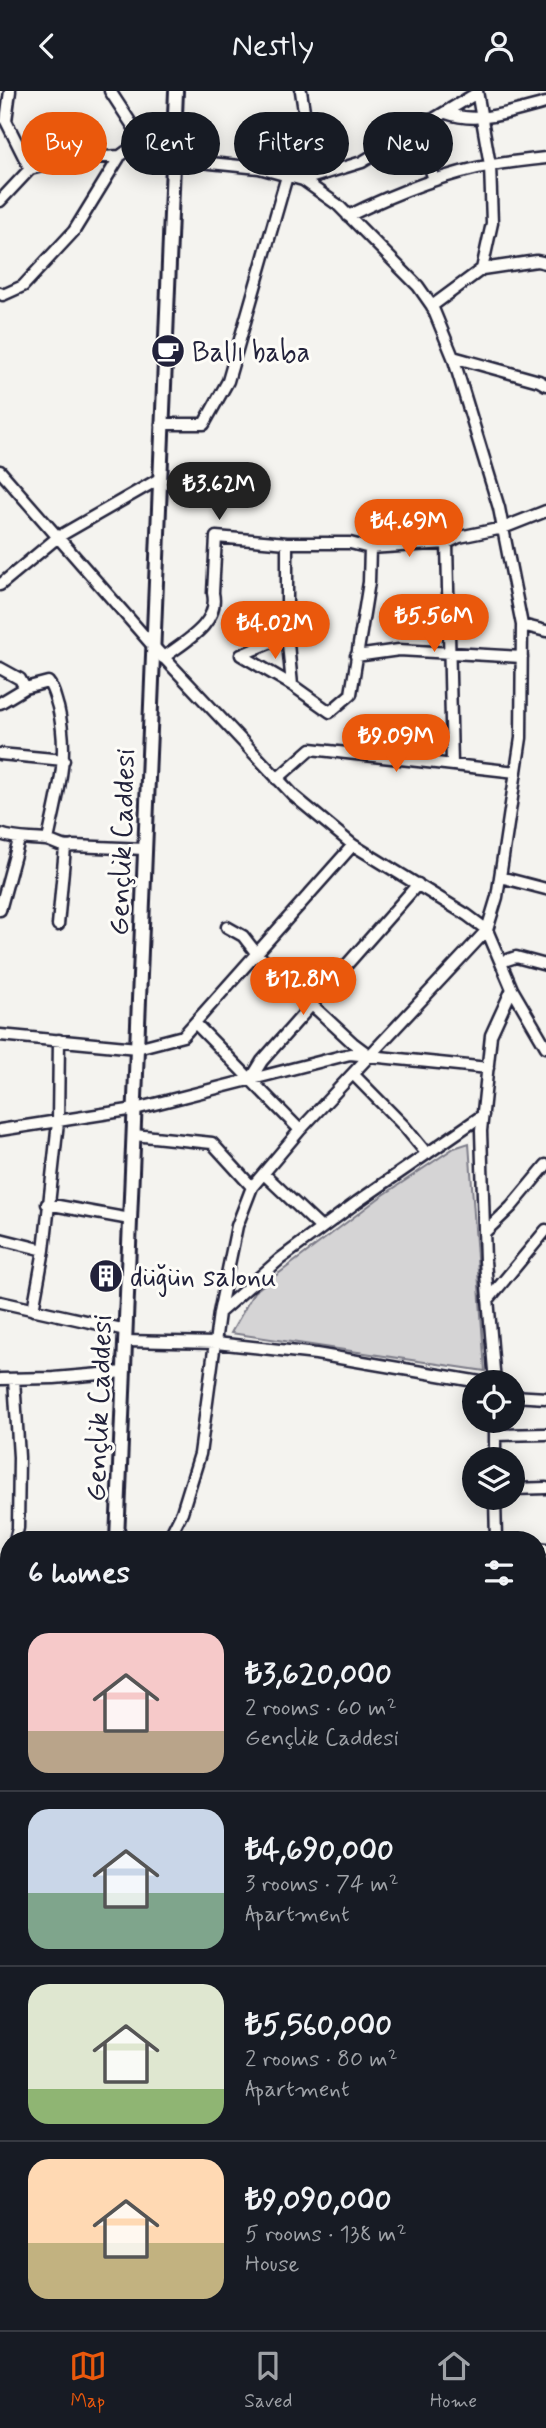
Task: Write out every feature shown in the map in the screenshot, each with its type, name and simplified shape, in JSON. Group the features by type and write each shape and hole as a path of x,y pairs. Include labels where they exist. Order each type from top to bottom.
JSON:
{"main road":[{"name":"Gençlik Caddesi","path":"175,112 176,91"},
{"name":"Gençlik Caddesi","path":"117,1531 171,175"}],"street":[{"path":"10,91 6,121 21,151"},
{"path":"110,91 124,112"},
{"path":"301,91 314,176"},
{"path":"447,112 477,92 490,165 492,222 482,269"},
{"path":"453,116 482,119 546,103"},
{"path":"107,157 120,156"},
{"path":"0,293 3,295 23,286 74,230 120,156"},
{"path":"348,216 387,196 434,180 490,165 546,158"},
{"path":"172,1531 182,1512 200,1454 219,1313 237,1226 252,1187 300,1130 487,930 500,877 521,738 522,625 499,508 453,357 432,306 418,286 338,205 303,180 220,161"},
{"path":"303,180 363,161"},
{"path":"0,201 24,175"},
{"path":"432,175 434,180"},
{"path":"161,424 204,424 228,381 288,176"},
{"path":"432,306 482,269 537,261 546,263"},
{"path":"453,357 544,381"},
{"path":"0,471 163,658 277,779 353,845 487,930 512,989 546,1047"},
{"path":"0,585 58,537 159,479"},
{"path":"163,658 208,623 215,602 213,593 216,537 287,543 350,543 370,548 447,543 458,537 503,528 546,511"},
{"path":"287,543 288,635 292,685"},
{"path":"447,543 452,765"},
{"path":"288,635 241,655 292,685 330,712 351,694 369,582 370,548"},
{"path":"522,625 546,631"},
{"path":"356,656 399,650 522,657"},
{"path":"0,668 20,679 25,688"},
{"path":"0,703 25,688 48,682 53,688 62,726 65,760 48,841"},
{"path":"277,779 312,749 516,772"},
{"path":"0,754 65,760"},
{"path":"0,834 19,840 48,841 65,848 145,849"},
{"path":"0,910 19,840"},
{"path":"0,1035 137,1048 183,1036 353,845"},
{"path":"58,925 65,848"},
{"path":"500,877 546,889"},
{"path":"251,1079 262,1061 418,884"},
{"path":"227,927 243,936 257,954 370,1056"},
{"path":"501,962 516,957 546,965"},
{"path":"494,1370 484,1233 481,1131 491,1035 512,989"},
{"path":"195,1023 300,1130"},
{"path":"33,1310 44,1250 58,1122 59,1040"},
{"path":"0,1130 135,1109 350,1054 488,1068"},
{"path":"353,1074 404,1126 427,1154"},
{"path":"219,1313 280,1259 321,1228 483,1115"},
{"path":"134,1135 212,1143 252,1187"},
{"path":"484,1233 511,1207 546,1165"},
{"path":"264,1174 321,1228"},
{"path":"47,1204 130,1219"},
{"path":"488,1300 545,1234"},
{"path":"0,1239 44,1250"},
{"path":"0,1302 125,1336 316,1354 462,1379"},
{"path":"0,1379 124,1372"},
{"path":"13,1379 19,1457 17,1531"},
{"path":"525,1397 546,1398"},
{"path":"495,1447 495,1435 546,1434"},
{"path":"525,1489 546,1488"},
{"path":"495,1510 496,1531"}],"shaded area":[{"path":"469,1143 485,1370 231,1333 254,1292 379,1198 454,1148"}],"place":[{"name":"Ballı baba","path":"168,351"},
{"name":"düğün salonu","path":"106,1276"}]}
